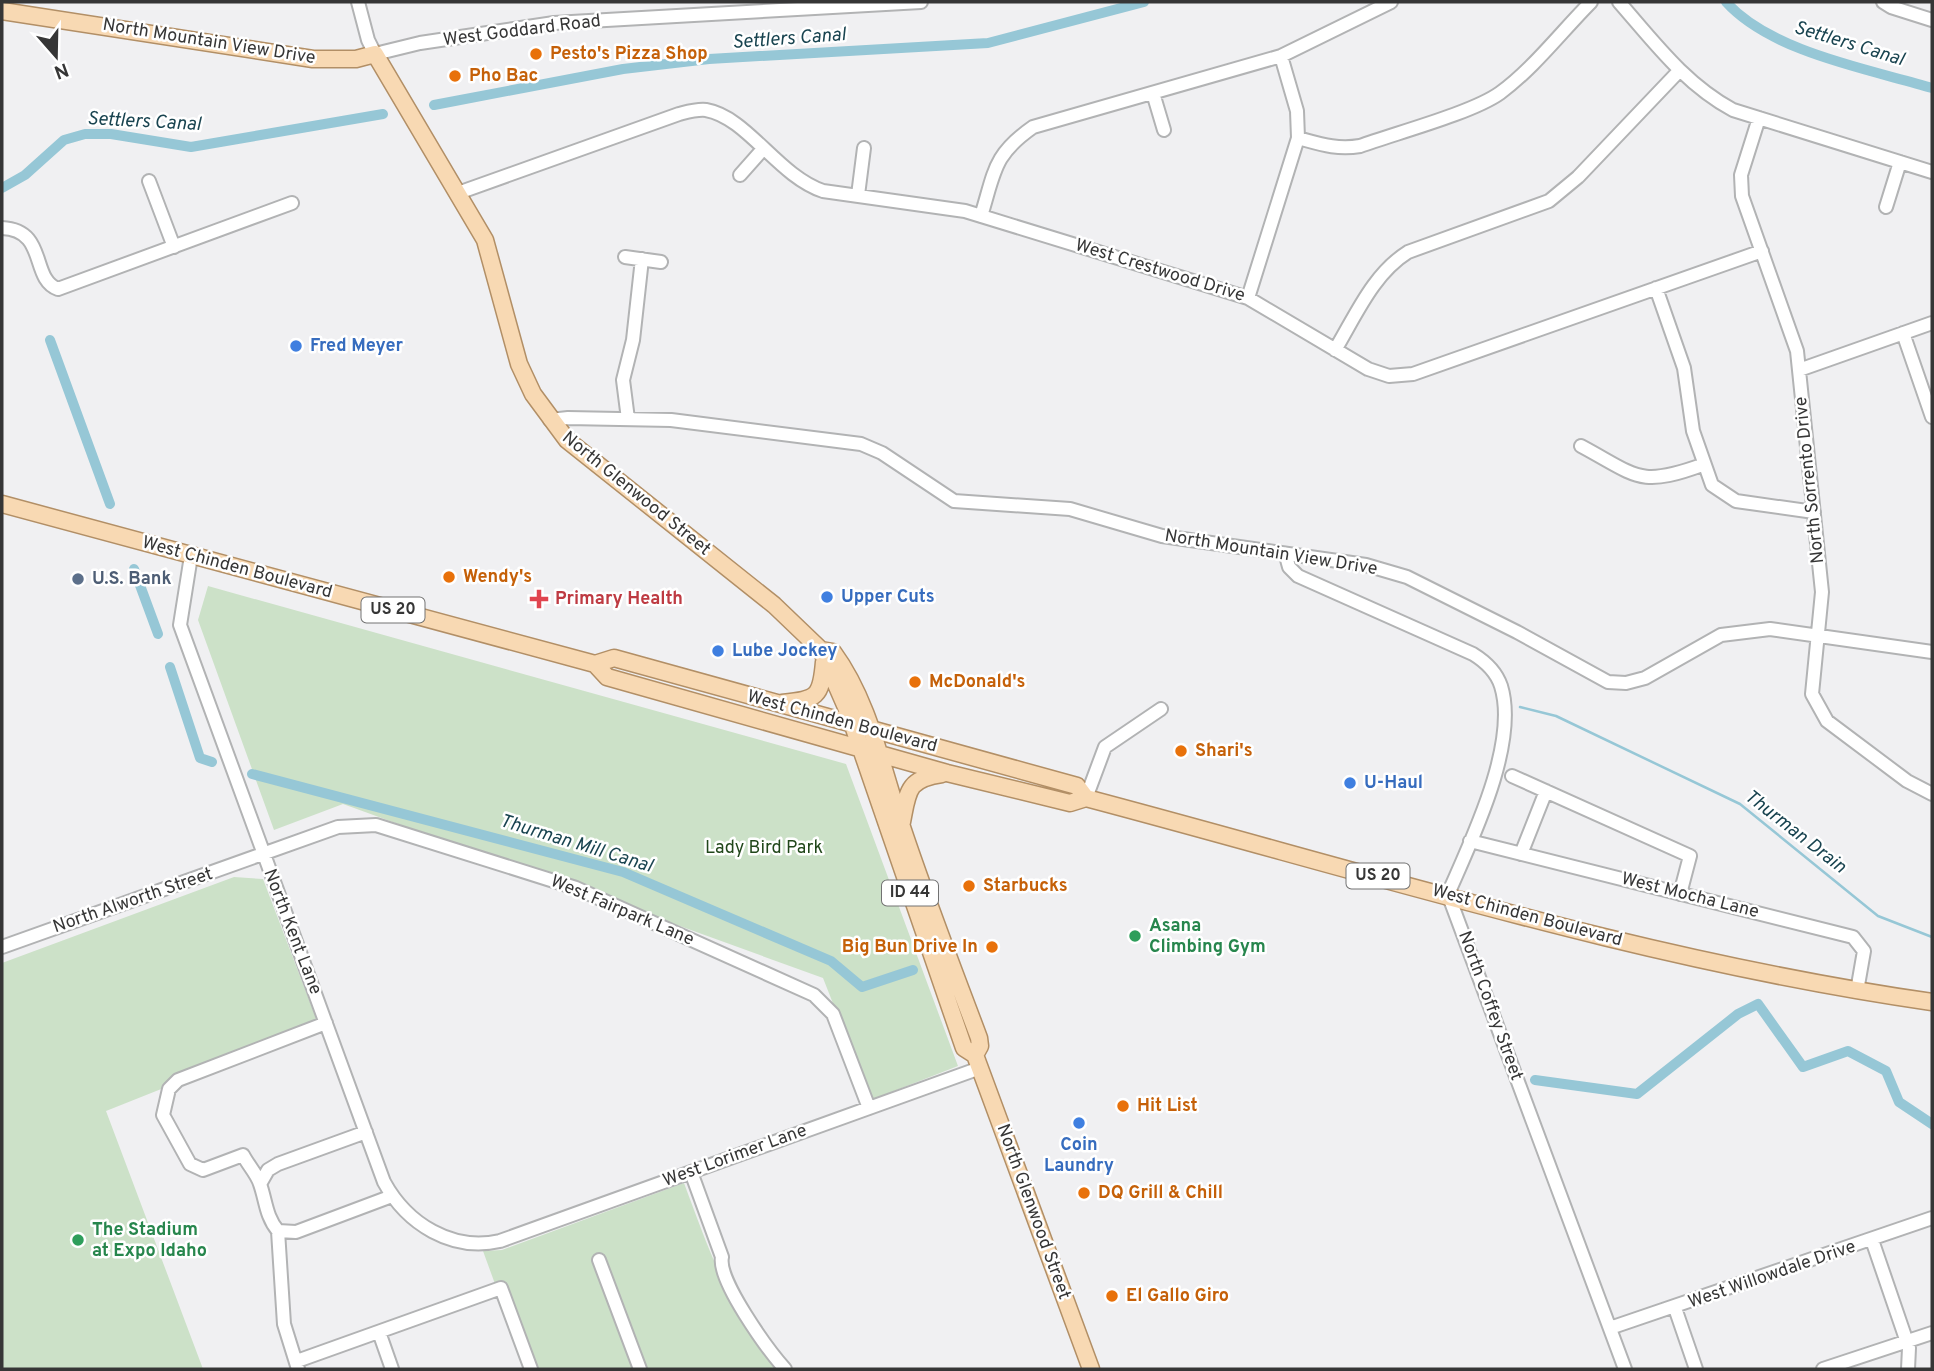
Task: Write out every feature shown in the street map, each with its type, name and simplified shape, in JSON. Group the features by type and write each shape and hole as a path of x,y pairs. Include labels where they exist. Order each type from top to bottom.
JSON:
{"main road":[{"name":"North Mountain View Drive","path":"2,10 313,59 356,59 375,54"},
{"name":"North Glenwood Street","path":"375,54 491,254 519,364 533,394 550,420 567,440 774,605 822,656 834,677 964,1048 978,1061 1091,1369"},
{"name":"West Chinden Boulevard","path":"2,504 595,664 607,677 947,773 1070,803 1086,797 1645,947 1857,991 1932,1002"},
{"name":"North Glenwood Street","path":"822,656 833,653 844,667 870,730 901,825 979,1038 978,1061"},
{"path":"773,704 810,700 817,694 822,682 822,656"},
{"name":"West Chinden Boulevard","path":"595,664 614,658 1077,786 1086,797"},
{"path":"901,825 913,784 920,777 947,773"}],"street":[{"name":"North Glenwood Street","path":"358,2 368,40 375,54"},
{"name":"West Goddard Road","path":"375,54 432,41 554,23 921,2"},
{"path":"981,216 997,163 1010,143 1033,127 1281,56 1391,2"},
{"path":"1298,138 1327,147 1352,147 1478,104 1499,94 1516,79 1591,2"},
{"path":"1619,2 1679,71 1705,95 1733,110 1932,172"},
{"path":"1883,2 1932,20"},
{"path":"1248,298 1298,138 1297,111 1281,56"},
{"path":"1335,350 1380,275 1393,261 1408,252 1549,201 1578,177 1679,71"},
{"path":"1153,93 1164,130"},
{"name":"West Crestwood Drive","path":"458,193 557,156 693,111 705,110 719,115 807,186 981,216 1248,298 1368,369 1389,376 1413,374 1762,251"},
{"name":"North Sorrento Drive","path":"1759,118 1741,176 1742,196 1797,351 1822,592 1812,694 1827,721 1907,781 1932,794"},
{"path":"858,195 864,148"},
{"path":"740,175 763,149"},
{"path":"1886,207 1900,162"},
{"path":"149,181 174,247"},
{"path":"2,228 19,232 32,243 47,280 53,287 64,288 292,202"},
{"path":"625,257 661,262"},
{"path":"628,419 623,380 633,340 642,259"},
{"path":"1656,288 1684,368 1693,431 1702,465 1712,485 1727,497 1814,512"},
{"path":"1799,370 1932,323"},
{"path":"1903,333 1932,417"},
{"name":"North Mountain View Drive","path":"550,420 628,419 712,423 861,444 882,453 954,501 1070,509 1162,537 1366,565 1407,577 1517,632 1608,682 1646,678 1721,635 1749,629 1770,629 1932,652"},
{"path":"1581,446 1636,476 1650,479 1666,478 1702,465"},
{"name":"North Kent Lane","path":"191,556 180,611 180,625 392,1196 409,1215 440,1236 460,1241 491,1243"},
{"path":"1286,556 1289,567 1298,576 1473,654 1492,670 1502,689 1503,730 1495,771 1448,894"},
{"path":"1086,797 1105,747 1161,709"},
{"path":"1512,776 1690,856 1680,894"},
{"path":"1521,854 1546,792"},
{"name":"West Fairpark Lane","path":"264,856 338,827 376,825 576,888 814,995 833,1014 869,1108"},
{"name":"West Mocha Lane","path":"1470,841 1855,938 1862,946 1864,954 1857,991"},
{"name":"North Alworth Street","path":"2,947 264,856"},
{"name":"North Coffey Street","path":"1448,894 1625,1369"},
{"path":"326,1023 178,1080 169,1089 164,1120 190,1164 203,1170 243,1155 260,1184 270,1219 278,1231 284,1324 297,1365 501,1288 531,1369"},
{"name":"West Lorimer Lane","path":"491,1243 869,1108 978,1061"},
{"path":"260,1184 268,1170 278,1164 366,1132"},
{"path":"691,1172 722,1257 720,1264 736,1298 785,1369"},
{"path":"278,1231 296,1232 392,1196"},
{"name":"West Willowdale Drive","path":"1610,1328 1932,1218"},
{"path":"1871,1240 1907,1339 1908,1369"},
{"path":"599,1260 640,1369"},
{"path":"1675,1308 1696,1369"},
{"path":"379,1332 392,1369"},
{"path":"1823,1369 1907,1339 1932,1334"}],"green space":[{"name":"Lady Bird Park","path":"208,586 846,764 958,1066 871,1100 823,978 343,804 274,830 198,620"},
{"name":"The Stadium at Expo Idaho","path":"234,877 263,879 319,1026 106,1111 203,1369 2,1369 2,963"},
{"path":"684,1183 713,1258 734,1302 778,1369 526,1369 483,1251 502,1250"}],"waterway":[{"name":"Settlers Canal","path":"434,105 623,69 709,59 988,43 1144,2"},
{"name":"Settlers Canal","path":"1726,2 1768,34 1794,46 1851,66 1932,88"},
{"name":"Settlers Canal","path":"2,188 25,175 64,140 85,134 111,134 191,147 383,114"},
{"name":"Thurman Mill Canal","path":"50,340 110,504"},
{"name":"Thurman Mill Canal","path":"134,569 158,634"},
{"name":"Thurman Mill Canal","path":"170,667 200,758 212,762"},
{"name":"Thurman Drain","path":"1520,707 1556,716 1740,804 1878,916 1932,937"},
{"name":"Thurman Mill Canal","path":"252,774 623,872 831,961 862,987 913,970"},
{"name":"Thurman Mill Canal","path":"1535,1080 1637,1094 1738,1014 1758,1004 1803,1067 1848,1051 1886,1071 1899,1102 1932,1124"}],"place":[{"name":"Pesto's Pizza Shop","path":"536,54"},
{"name":"Pho Bac","path":"455,76"},
{"name":"Fred Meyer","path":"296,346"},
{"name":"Wendy's","path":"449,577"},
{"name":"U.S. Bank","path":"78,579"},
{"name":"Upper Cuts","path":"827,597"},
{"name":"Primary Health","path":"539,599"},
{"name":"Lube Jockey","path":"718,651"},
{"name":"McDonald's","path":"915,682"},
{"name":"Shari's","path":"1181,751"},
{"name":"U-Haul","path":"1350,783"},
{"name":"Starbucks","path":"969,886"},
{"name":"Asana Climbing Gym","path":"1135,936"},
{"name":"Big Bun Drive In","path":"992,947"},
{"name":"Hit List","path":"1123,1106"},
{"name":"Coin Laundry","path":"1079,1123"},
{"name":"DQ Grill & Chill","path":"1084,1193"},
{"name":"The Stadium at Expo Idaho","path":"78,1240"},
{"name":"El Gallo Giro","path":"1112,1296"}]}
